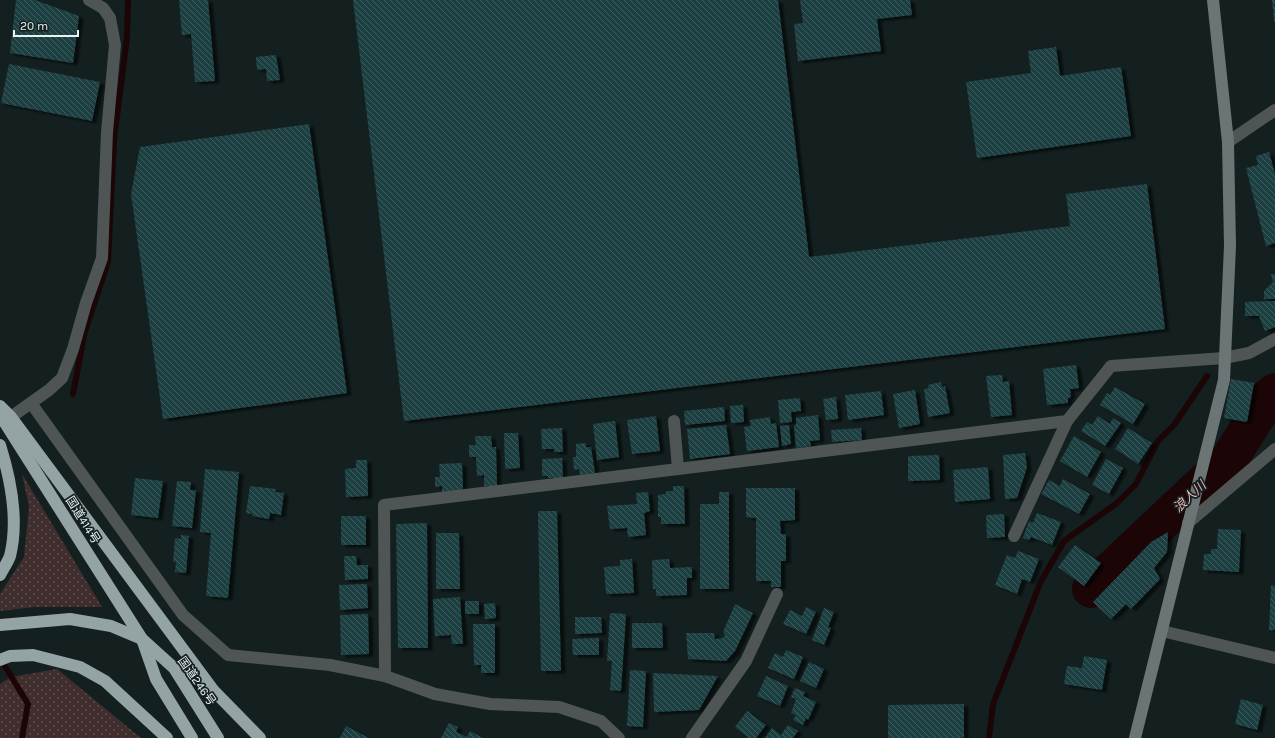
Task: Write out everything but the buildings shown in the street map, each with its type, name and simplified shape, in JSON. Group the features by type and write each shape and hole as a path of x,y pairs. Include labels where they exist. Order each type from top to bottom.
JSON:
{"highway":[{"path":"0,406 5,416 214,691 260,738"},
{"name":"国道414号","path":"5,416 142,639"},
{"path":"0,445 10,476 14,529 10,557 0,575"},
{"path":"0,625 70,619 110,626 142,639 156,679 192,738"},
{"name":"国道246号","path":"142,639 174,668 218,738"},
{"path":"0,660 10,656 33,655 80,666 105,681 167,738"}],"street":[{"path":"5,416 31,403 62,378 73,349 102,258 107,132 115,45 110,18 103,8 89,0"},
{"path":"1135,738 1224,380 1230,246 1228,142 1213,0"},
{"path":"1228,142 1275,110"},
{"path":"1014,536 1067,421 1111,366 1224,358 1249,353 1275,339"},
{"path":"31,403 183,615 228,655 330,665 385,676 435,694 490,704 559,707 601,721 619,738"},
{"path":"674,421 678,469"},
{"path":"385,676 384,505 1067,421"},
{"path":"1188,523 1275,449"},
{"path":"692,738 746,661 777,594"},
{"path":"1162,631 1275,658"}],"shaded area":[{"path":"22,474 102,607 35,607 0,611 0,594 24,557 29,507"},
{"path":"57,669 141,738 0,738 0,684 11,677"}],"waterway":[{"path":"73,394 85,331 108,262 114,140 127,37 128,0"},
{"path":"989,738 993,704 1041,581 1064,541 1117,503 1136,484 1158,441 1174,425 1207,376"},
{"name":"浪人川","path":"1091,589 1230,458 1268,398 1275,392"},
{"path":"0,658 28,704 22,738"}]}
